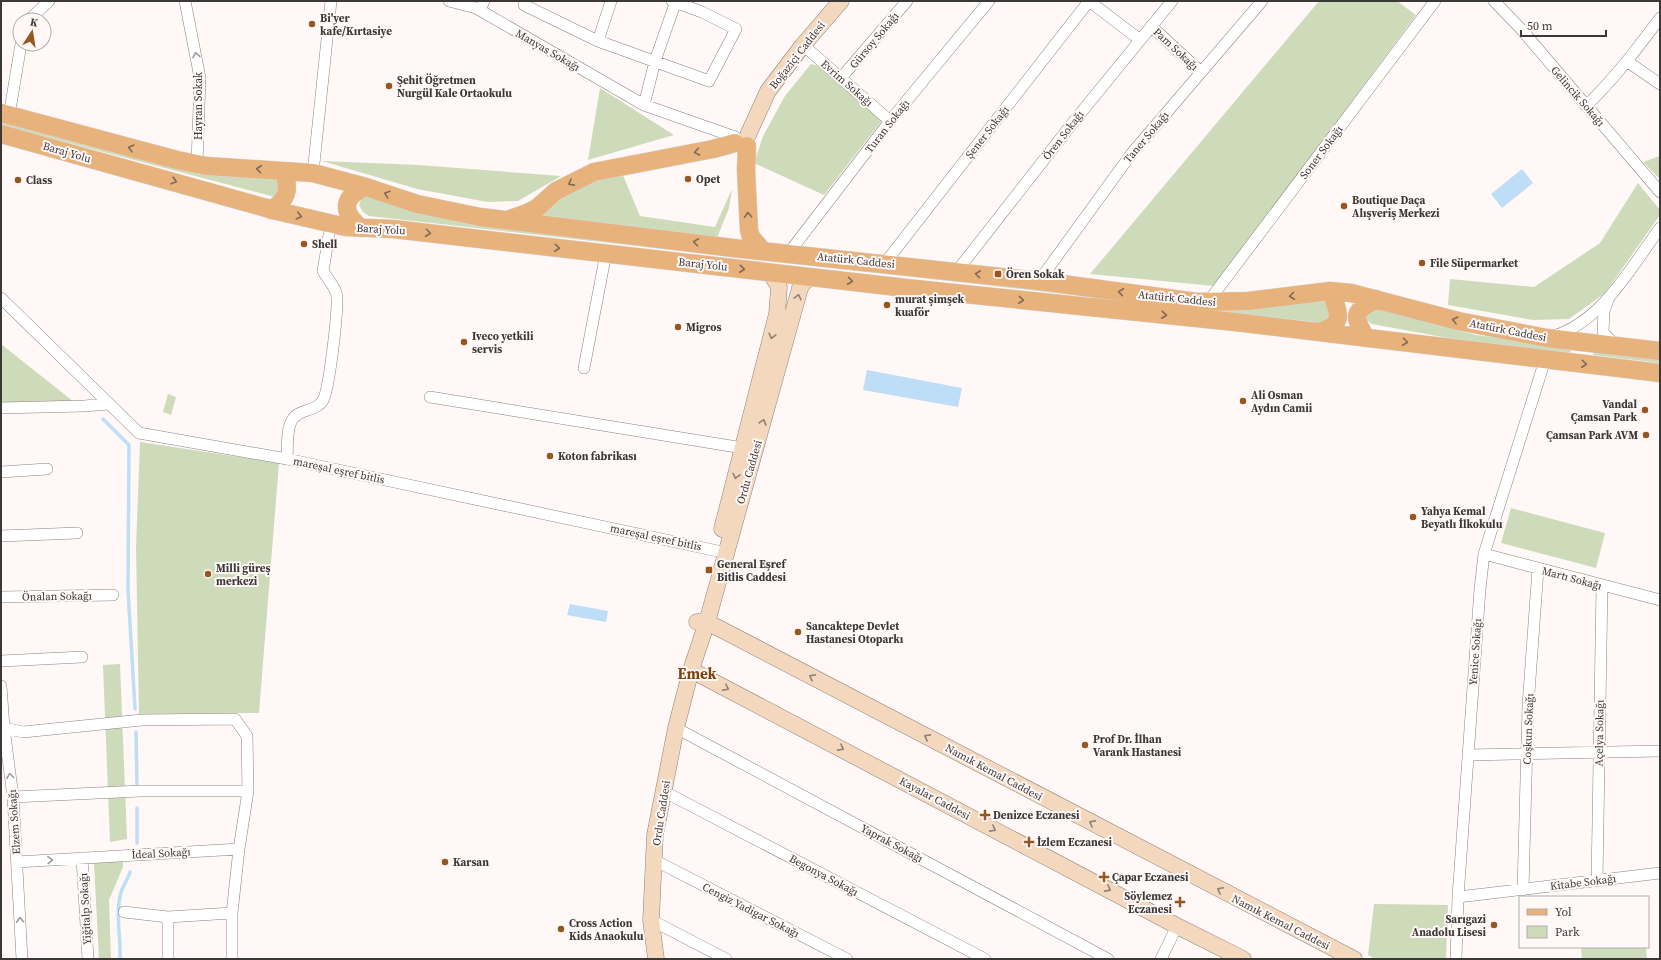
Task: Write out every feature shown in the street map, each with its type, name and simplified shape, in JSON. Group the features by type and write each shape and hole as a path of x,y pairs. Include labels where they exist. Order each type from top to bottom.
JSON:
{"main road":[{"name":"Boğaziçi Caddesi","path":"741,140 768,91 803,45 840,1"},
{"name":"Baraj Yolu","path":"5,114 126,147 197,164 247,167 284,172 313,173 366,187 417,204 480,217 762,250"},
{"name":"Baraj Yolu","path":"1,134 271,210 334,225 393,229 770,272"},
{"path":"507,220 532,211 547,201 556,191 594,172 713,149 741,140 746,170 749,230 751,237 762,250"},
{"path":"271,210 280,204 285,198 287,181 284,172"},
{"path":"361,228 350,217 346,209 351,195 366,187"},
{"name":"Atatürk Caddesi","path":"762,250 957,271 1198,302 1248,301 1330,291 1351,293 1376,298 1458,321 1547,338 1660,351"},
{"name":"Atatürk Caddesi","path":"770,272 1317,332 1660,373"},
{"name":"Ordu Caddesi","path":"722,551 743,448 777,314 779,287 770,272"},
{"name":"Ordu Caddesi","path":"656,959 651,920 656,835 663,791 676,728 702,622 722,551 800,288 804,282 811,277"},
{"path":"1317,332 1334,326 1338,319 1337,309 1330,291"},
{"path":"1366,338 1358,321 1358,315 1360,309 1376,298"},
{"name":"Namık Kemal Caddesi","path":"702,622 1354,959"},
{"name":"Kayalar Caddesi","path":"691,670 1177,926 1243,959"}],"street":[{"path":"37,12 49,1"},
{"name":"Hayran Sokak","path":"185,1 200,78 197,164"},
{"path":"313,173 331,1"},
{"name":"Manyas Sokağı","path":"449,1 482,6 644,105 741,140"},
{"path":"598,41 610,1"},
{"name":"Gürsoy Sokağı","path":"841,78 907,1"},
{"name":"Turan Sokağı","path":"788,254 890,121 989,1"},
{"path":"1089,1 1139,39"},
{"name":"Şener Sokağı","path":"885,263 1089,1"},
{"name":"Ören Sokağı","path":"957,271 1139,39 1172,1"},
{"name":"Taner Sokağı","path":"1039,281 1132,153 1262,1"},
{"name":"Soner Sokağı","path":"1208,302 1435,1"},
{"name":"Gelincik Sokağı","path":"1494,1 1521,30 1660,192"},
{"path":"524,5 598,41 655,61 709,81 736,29 702,12 675,2 655,61 644,105"},
{"path":"1586,106 1610,83 1628,62 1660,18"},
{"name":"Pam Sokağı","path":"1151,26 1201,72"},
{"name":"Evrim Sokağı","path":"803,45 890,121"},
{"path":"5,114 19,52"},
{"path":"1628,62 1660,84"},
{"path":"1547,338 1564,333 1579,324 1608,298 1660,228"},
{"path":"287,459 289,425 293,418 301,412 317,407 324,400 336,310 336,293 322,271 329,235"},
{"path":"584,368 606,254"},
{"name":"mareşal eşref bitlis","path":"1,298 139,433 287,459 722,551"},
{"path":"1608,298 1604,311 1603,332 1609,340 1619,347"},
{"name":"Yenice Sokağı","path":"1455,957 1480,589 1484,554 1545,360"},
{"path":"430,397 743,448"},
{"path":"1,408 109,404"},
{"path":"1,472 47,469"},
{"path":"1,536 77,533"},
{"name":"Martı Sokağı","path":"1484,554 1660,600"},
{"name":"Coşkun Sokağı","path":"1523,890 1528,706 1538,569"},
{"name":"Açelya Sokağı","path":"1597,880 1602,586"},
{"name":"Önalan Sokağı","path":"1,597 113,595"},
{"path":"1,661 82,657"},
{"name":"Elzem Sokağı","path":"1,686 4,728 13,797 22,959"},
{"path":"4,728 23,732 142,720 235,718 247,736 248,792 239,849 232,913 232,959"},
{"name":"Yaprak Sokağı","path":"676,728 1108,959"},
{"path":"1469,755 1660,751"},
{"path":"13,797 140,791 248,792"},
{"name":"Begonya Sokağı","path":"663,791 985,959"},
{"name":"İdeal Sokağı","path":"17,862 239,849"},
{"name":"Yiğitalp Sokağı","path":"82,858 88,959"},
{"name":"Cengiz Yadigar Sokağı","path":"654,860 847,959"},
{"name":"Kitabe Sokağı","path":"1458,897 1660,872"},
{"path":"124,912 168,917 232,913"},
{"path":"168,917 168,959"},
{"path":"651,920 726,959"},
{"path":"1160,959 1177,926"}],"green space":[{"path":"1319,1 1397,1 1416,15 1214,286 1090,274"},
{"path":"811,64 822,67 883,119 824,195 754,163 763,136 785,96"},
{"path":"600,88 674,135 588,160"},
{"path":"1,120 279,176 282,182 275,197 1,125"},
{"path":"1660,156 1660,179 1643,162"},
{"path":"322,161 419,165 561,176 518,201 488,202 417,189"},
{"path":"622,173 640,216 715,227 732,189 729,208 717,238 542,215 578,185"},
{"path":"1638,183 1660,210 1660,215 1605,293 1569,319 1533,320 1448,305 1450,279 1534,287 1600,243"},
{"path":"365,195 1137,298 1322,301 1329,305 1331,316 1323,323 369,216 363,212 359,205"},
{"path":"1374,308 1476,335 1571,347 1570,354 1448,338 1372,324 1365,319 1368,309"},
{"path":"1,344 74,402 1,405"},
{"path":"1594,350 1660,357 1660,363 1593,355"},
{"path":"168,394 176,397 171,415 163,412"},
{"path":"140,442 279,463 259,713 139,714 136,547"},
{"path":"1511,508 1605,533 1596,568 1501,543"},
{"path":"120,664 127,839 110,842 103,665"},
{"path":"123,859 123,867 109,900 111,959 99,959 94,863"},
{"path":"1374,904 1448,905 1446,959 1375,959 1368,955"},
{"path":"1581,948 1646,948 1647,959 1582,959"}],"water":[{"path":"1522,169 1533,183 1502,208 1491,194"},
{"path":"867,370 962,388 958,407 863,390"},
{"path":"570,604 608,611 606,622 567,615"}],"waterway":[{"path":"103,419 129,445 128,590 135,709"},
{"path":"136,732 137,786"},
{"path":"137,808 137,843"},
{"path":"120,959 118,917 119,900 130,872"}],"place":[{"name":"Bi'yer kafe/Kırtasiye","path":"312,24"},
{"name":"Şehit Öğretmen Nurgül Kale Ortaokulu","path":"389,86"},
{"name":"Opet","path":"688,179"},
{"name":"Class","path":"18,180"},
{"name":"Boutique Daça Alışveriş Merkezi","path":"1344,206"},
{"name":"Shell","path":"304,244"},
{"name":"File Süpermarket","path":"1422,263"},
{"name":"Ören Sokak","path":"998,274"},
{"name":"murat şimşek kuaför","path":"887,305"},
{"name":"Migros","path":"678,327"},
{"name":"Iveco yetkili servis","path":"464,342"},
{"name":"Ali Osman Aydın Camii","path":"1243,401"},
{"name":"Vandal Çamsan Park","path":"1645,410"},
{"name":"Çamsan Park AVM","path":"1646,435"},
{"name":"Koton fabrikası","path":"550,456"},
{"name":"Yahya Kemal Beyatlı İlkokulu","path":"1413,517"},
{"name":"General Eşref Bitlis Caddesi","path":"709,570"},
{"name":"Milli güreş merkezi","path":"208,574"},
{"name":"Sancaktepe Devlet Hastanesi Otoparkı","path":"798,632"},
{"name":"Prof Dr. İlhan Varank Hastanesi","path":"1085,745"},
{"name":"Denizce Eczanesi","path":"985,815"},
{"name":"İzlem Eczanesi","path":"1029,842"},
{"name":"Karsan","path":"445,862"},
{"name":"Çapar Eczanesi","path":"1104,877"},
{"name":"Söylemez Eczanesi","path":"1180,902"},
{"name":"Sarıgazi Anadolu Lisesi","path":"1494,925"},
{"name":"Cross Action Kids Anaokulu","path":"561,929"}],"district":[{"name":"Emek","path":"697,674"}]}
